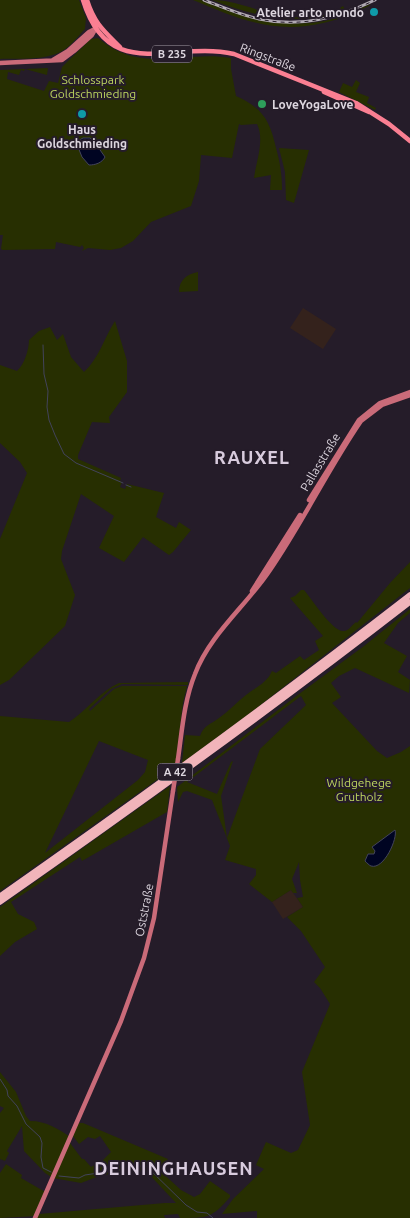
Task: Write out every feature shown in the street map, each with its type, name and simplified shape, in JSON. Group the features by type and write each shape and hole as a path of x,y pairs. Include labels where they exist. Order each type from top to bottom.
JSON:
{"highway":[{"name":"A 42","path":"0,896 255,714 410,595"},
{"name":"A 42","path":"0,902 138,805 330,664 410,602"}],"main road":[{"name":"B 235","path":"83,0 97,27"},
{"name":"B 235","path":"87,0 97,27"},
{"name":"Ringstraße","path":"97,27 106,41 120,48 144,54 229,53 280,71 318,88 339,100 370,112 410,141"},
{"path":"0,63 62,60 92,35 97,27"},
{"name":"Pallasstraße","path":"270,567 361,421 382,405 410,394"},
{"name":"Oststraße","path":"35,1218 121,1021 144,958 154,918 186,704 195,672 210,646 270,567"}],"shaded area":[{"path":"303,308 336,329 323,349 290,328"},
{"path":"291,890 303,907 283,919 272,902"}],"green space":[{"path":"0,0 79,0 86,18 85,29 62,51 55,54 40,58 0,59"},
{"path":"193,0 201,0 254,17 288,23 324,21 343,16 371,4 367,7 330,21 288,27 256,23"},
{"path":"212,0 232,2 271,14 289,17 319,16 334,12 343,6 345,9 349,8 335,12 335,14 302,19 287,19 258,14"},
{"name":"Schlosspark Goldschmieding","path":"98,38 114,49 130,56 163,59 213,56 231,58 236,96 253,105 264,116 271,130 280,163 282,190 270,190 271,175 254,178 260,144 259,130 257,124 239,124 232,158 201,155 199,181 191,206 151,222 133,241 121,248 110,250 88,248 82,251 84,248 82,245 80,247 56,242 55,249 1,249 3,235 0,235 0,70 48,68 47,75 25,69 24,71 21,70 19,75 8,72 7,79 44,91 49,81 58,83 62,67 67,62 91,39"},
{"path":"356,80 360,83 356,92 369,97 367,103 376,108 375,110 339,92 343,83 352,87"},
{"path":"279,148 309,150 294,203 286,200 285,172"},
{"path":"198,272 198,291 179,292 180,284 184,278"},
{"path":"115,321 127,361 127,392 109,417 110,423 92,422 78,459 121,478 120,487 125,489 127,484 164,493 156,517 176,528 179,522 191,530 169,555 143,537 124,562 99,548 114,516 81,494 61,559 75,595 65,626 9,680 0,685 0,539 27,473 20,462 0,443 0,365 17,371 26,357 29,340 39,331 50,327 57,340 63,334 71,357 84,372 98,354"},
{"path":"410,562 410,588 250,713 182,763 185,735 200,736 205,727 264,682 272,671 276,673 300,656 304,660 319,650 315,641 323,636 290,598 304,590 333,626 338,630 345,631 357,623"},
{"name":"Wildgehege Grutholz","path":"410,609 410,613 398,623 384,643 407,656 398,672 410,680 409,693 355,668 339,676 331,683 341,697 332,703 377,751 387,758 410,746 410,1218 257,1218 257,1211 222,1214 233,1199 264,1169 256,1165 266,1142 291,1153 298,1150 310,1125 302,1072 330,1004 314,982 325,967 301,931 287,917 303,907 297,898 303,897 299,862 292,879 297,893 293,893 291,890 272,902 249,884 256,875 256,869 225,860 230,846 212,800 187,791 183,792 178,802 177,787","holes":["301,696 306,705 260,749 227,838 221,796 233,761 217,794 187,782"]},
{"path":"188,682 188,685 122,684 111,689 89,709 90,711 114,689 122,686 187,686 175,767 0,891 0,716 69,722 106,691 119,683","holes":["99,741 148,760 145,772 138,780 45,853"]},
{"path":"170,786 167,812 82,861 80,857 11,902 18,914 34,922 37,929 15,942 0,956 0,907"},
{"path":"0,1072 16,1092 30,1121 47,1124 72,1138 70,1143 82,1159 91,1167 96,1164 100,1165 111,1152 100,1136 95,1139 88,1137 79,1144 73,1136 78,1123 83,1123 168,1159 159,1170 181,1190 194,1197 200,1194 210,1181 230,1195 230,1197 214,1213 197,1218 180,1218 178,1214 164,1215 165,1218 36,1218 37,1216 0,1218 0,1173 6,1164 22,1175 21,1178 47,1193 39,1214 176,1203 146,1171 102,1175 81,1183 53,1178 45,1173 24,1151 22,1126 7,1151 9,1153 5,1161 0,1159 0,1113 4,1108 0,1106"}],"water":[{"path":"83,138 93,140 105,157 102,161 89,165 82,157 76,142"},
{"path":"395,830 392,846 385,858 376,866 371,866 365,861 368,854 374,854 375,851 372,847"}],"waterway":[{"path":"43,345 49,420 64,454 76,463 123,483"},
{"path":"126,485 131,487"},
{"path":"0,1079 7,1090 8,1096 17,1106 26,1124 40,1137 43,1168 51,1172"},
{"path":"59,1176 79,1178 85,1175 145,1165 186,1205 197,1212 207,1213 213,1218"}],"railway":[{"path":"204,0 231,11 274,22 318,20 347,12 375,0"}],"place":[{"name":"Atelier arto mondo","path":"374,12"},
{"name":"LoveYogaLove","path":"262,104"},
{"name":"Haus Goldschmieding","path":"82,114"}],"district":[{"name":"RAUXEL","path":"252,457"},
{"name":"DEININGHAUSEN","path":"174,1168"}]}
